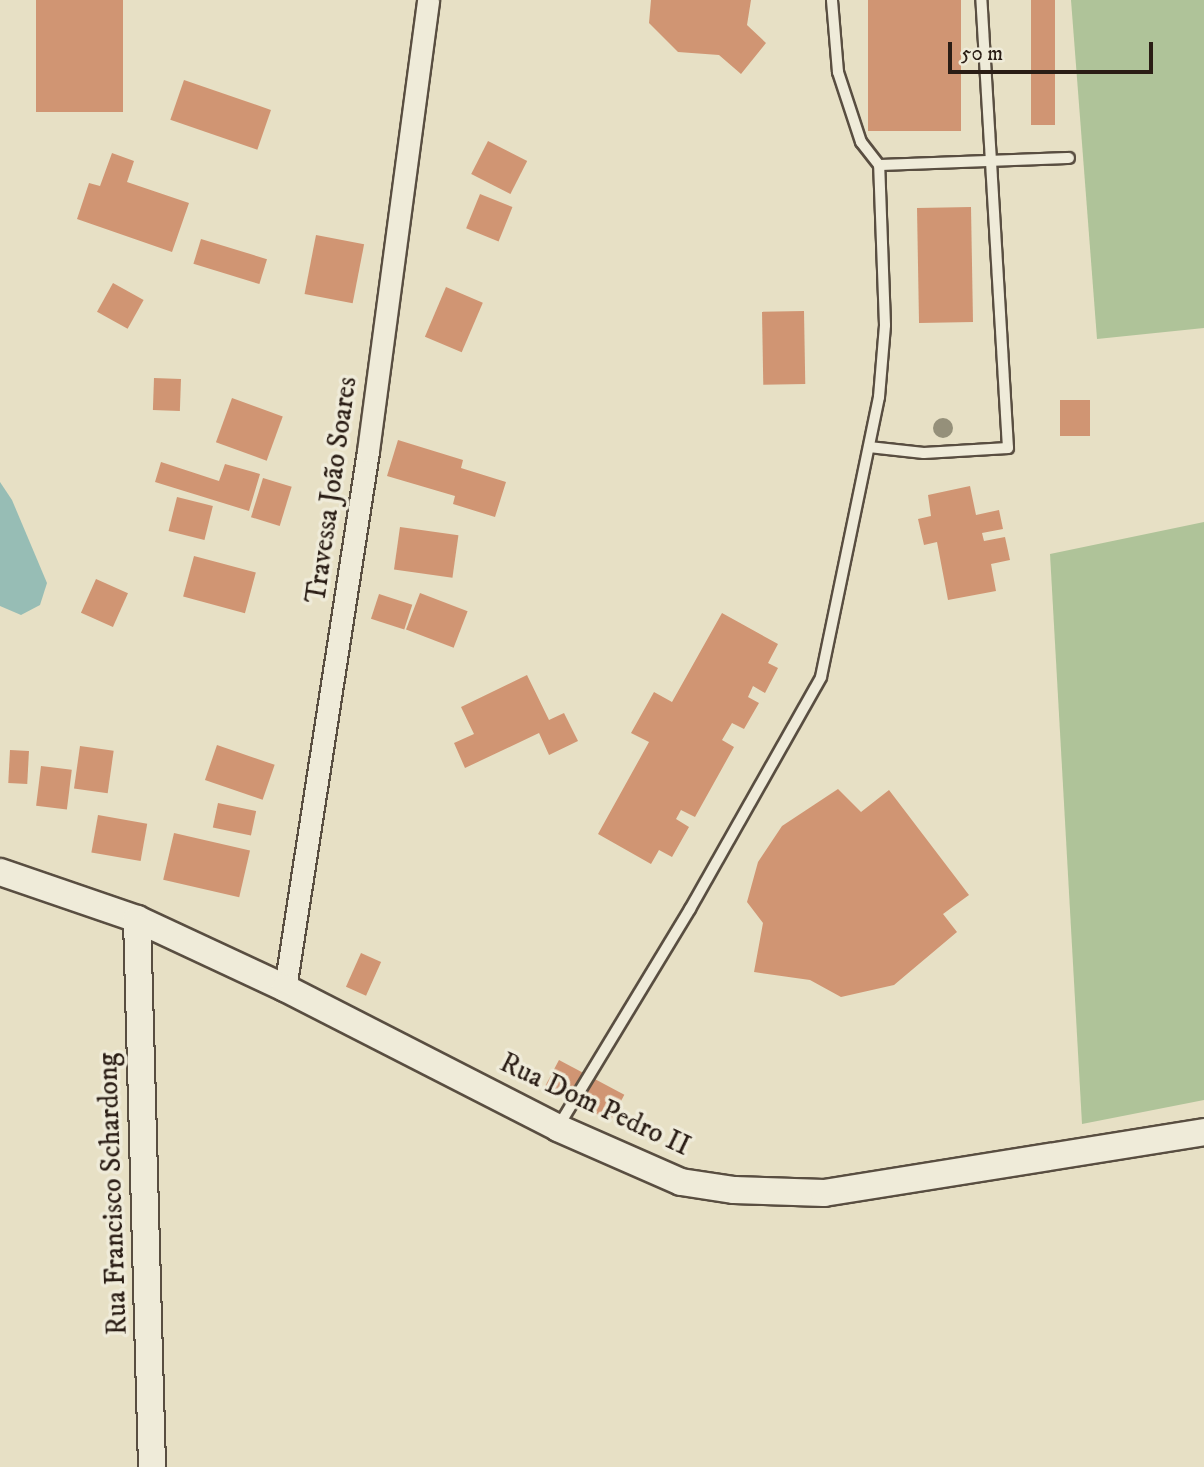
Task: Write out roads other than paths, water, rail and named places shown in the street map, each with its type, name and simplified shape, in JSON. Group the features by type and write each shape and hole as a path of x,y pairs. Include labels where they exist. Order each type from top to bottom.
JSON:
{"street":[{"name":"Travessa João Soares","path":"285,988 368,451 428,0"},
{"name":"Rua Dom Pedro II","path":"0,872 137,919 285,988 558,1128 681,1182 734,1190 824,1193 1204,1132"},
{"name":"Rua Francisco Schardong","path":"137,919 152,1467"}],"lane":[{"path":"558,1128 690,909 821,677 879,397 885,325 879,165 861,142 838,72 832,0"},
{"path":"869,447 924,453 1008,448 981,0"},
{"path":"879,165 1069,158"}],"water":[{"path":"0,482 12,500 47,583 40,605 21,615 0,606"}]}
